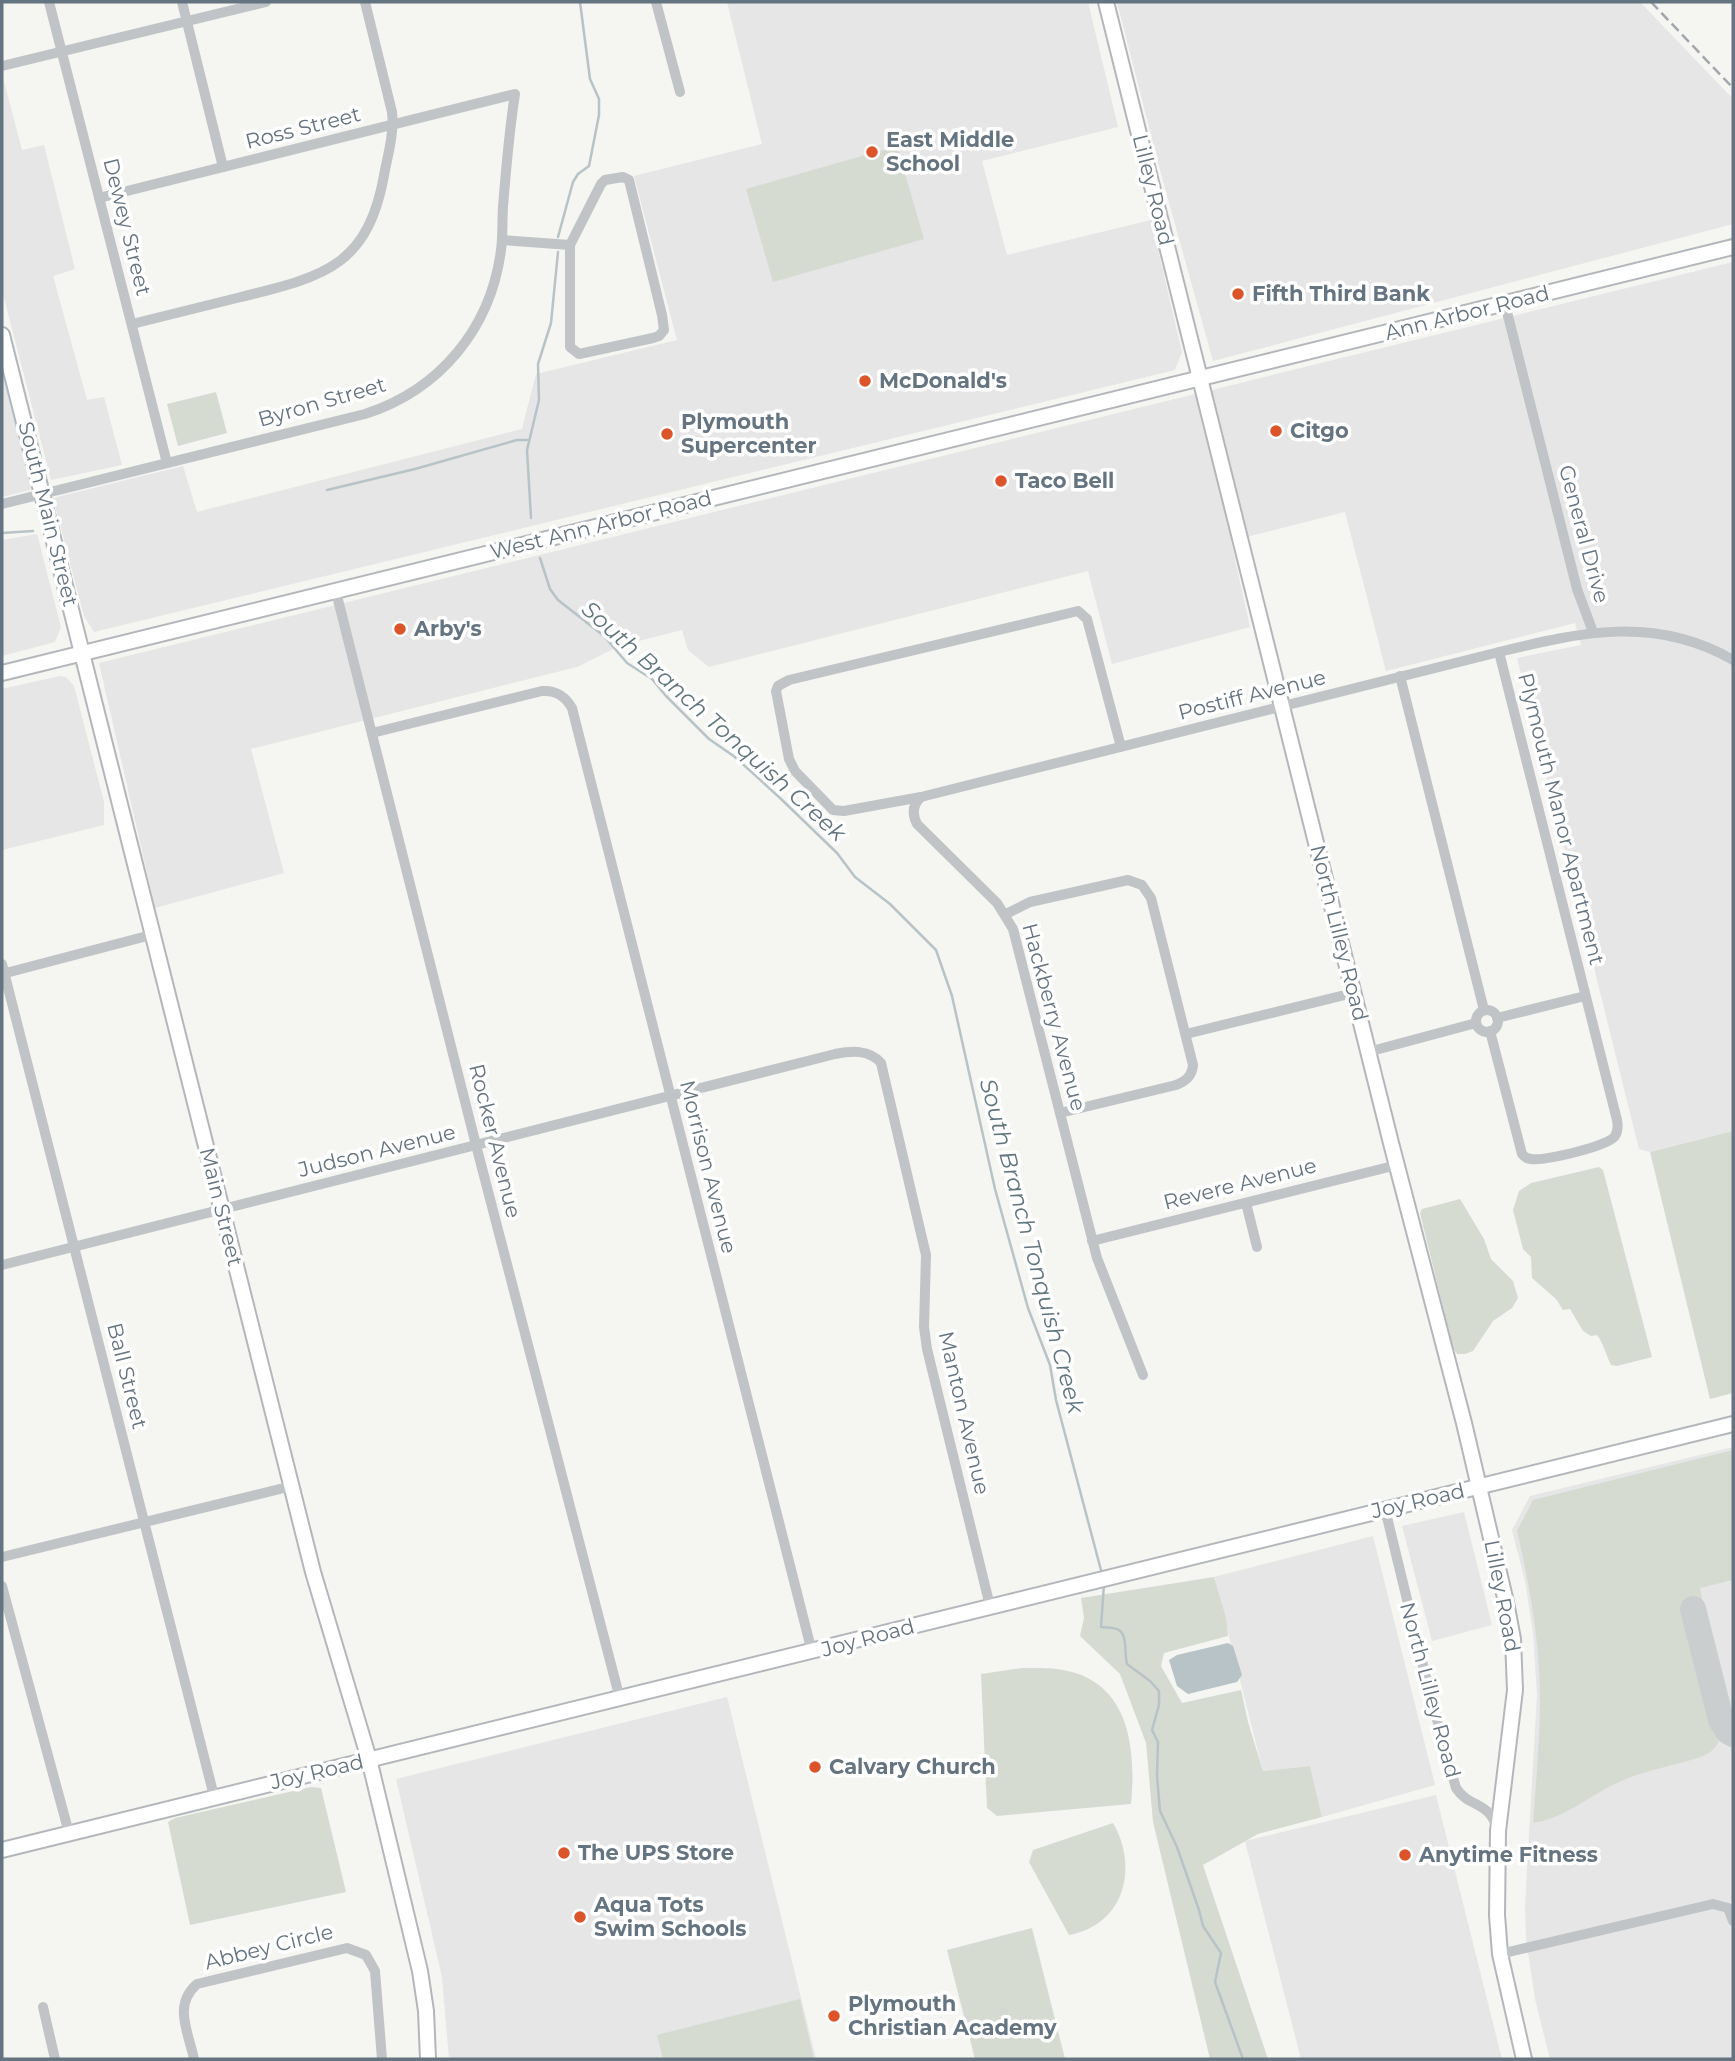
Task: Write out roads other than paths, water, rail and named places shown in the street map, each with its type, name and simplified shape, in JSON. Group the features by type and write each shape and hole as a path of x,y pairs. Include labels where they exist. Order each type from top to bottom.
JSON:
{"street":[{"name":"Dewey Street","path":"49,2 167,463"},
{"path":"182,2 223,167"},
{"path":"2,66 266,2"},
{"path":"132,324 299,283 339,262 361,239 376,210 393,125 365,2"},
{"path":"656,2 680,92"},
{"name":"Lilley Road","path":"1106,2 1200,379"},
{"name":"Ross Street","path":"99,198 515,94"},
{"name":"Byron Street","path":"2,504 365,414 391,405 418,389 452,360 479,322 493,287 502,240 515,94"},
{"path":"623,177 629,180 663,315 662,333 653,338 579,354 573,351 569,339 570,245 601,184 605,180 623,177"},
{"path":"502,240 570,245"},
{"name":"Ann Arbor Road","path":"1200,379 1733,247"},
{"name":"General Drive","path":"1505,304 1577,589 1593,632 1634,631 1669,635 1733,660"},
{"name":"South Main Street","path":"3,342 83,653"},
{"name":"West Ann Arbor Road","path":"2,673 1200,379"},
{"name":"North Lilley Road","path":"1200,379 1479,1486"},
{"name":"Rocker Avenue","path":"336,592 620,1699"},
{"name":"Postiff Avenue","path":"1121,747 1087,619 1078,611 789,680 778,686 777,698 792,766 833,810 844,811 921,797 1282,707 1401,676 1593,632"},
{"name":"Plymouth Manor Apartment","path":"1490,1031 1522,1154 1531,1159 1542,1159 1602,1145 1616,1135 1617,1120 1499,652"},
{"name":"Main Street","path":"83,653 151,935 313,1572 369,1759 420,1971 426,2011 428,2059"},
{"path":"1401,676 1484,1010"},
{"name":"Morrison Avenue","path":"372,733 542,691 561,695 570,704 812,1652"},
{"name":"Hackberry Avenue","path":"921,797 914,807 917,824 1006,914 1013,929 1102,1274 1143,1375"},
{"path":"1006,914 1030,902 1128,880 1142,885 1152,898 1193,1065 1188,1078 1184,1082 1060,1113"},
{"path":"3,971 151,935"},
{"name":"Ball Street","path":"3,971 214,1796"},
{"path":"1186,1034 1353,993"},
{"name":"Plymouth Manor Apartment","path":"1497,1018 1585,996"},
{"path":"1484,1010 1490,1010 1497,1018 1495,1027 1490,1031 1482,1031 1476,1023 1477,1016 1484,1010"},
{"path":"1368,1052 1476,1023"},
{"name":"Judson Avenue","path":"2,1265 849,1052 865,1053 876,1057 881,1063"},
{"name":"Manton Avenue","path":"881,1063 926,1255 926,1349 990,1606"},
{"name":"Revere Avenue","path":"1093,1241 1397,1165"},
{"path":"1246,1203 1257,1248"},
{"name":"Joy Road","path":"2,1850 1733,1424"},
{"path":"2,1557 292,1486"},
{"name":"Lilley Road","path":"1479,1486 1506,1602 1515,1658 1514,1716 1502,1787 1498,1831"},
{"name":"North Lilley Road","path":"1385,1509 1456,1788 1464,1798 1489,1811 1498,1831"},
{"path":"2,1586 69,1833"},
{"path":"1498,1831 1496,1893 1500,1954 1524,2059"},
{"path":"1500,1954 1713,1904 1728,1908 1733,1921"},
{"name":"Abbey Circle","path":"194,2059 182,2006 187,1993 197,1984 347,1948 366,1955 374,1971 382,2059"},
{"path":"43,2007 55,2059"}],"waterway":[{"path":"558,237 573,182 578,174 589,166 599,115 599,99 590,79 580,2"},
{"path":"531,518 527,450 539,400 538,364 551,323 558,252"},
{"name":"South Branch Tonquish Creek","path":"327,490 517,440 528,440"},
{"name":"South Branch Tonquish Creek","path":"2,533 33,531"},
{"name":"South Branch Tonquish Creek","path":"540,558 550,589 558,600 604,636 627,663 652,679 709,739 735,757 780,798 837,853 855,877 890,904 936,950 952,996 995,1189 1028,1308 1050,1365 1056,1400 1102,1574"},
{"name":"South Branch Tonquish Creek","path":"1104,1584 1101,1627 1115,1628 1122,1633 1127,1664 1159,1691 1159,1705 1152,1730 1158,1742 1160,1811 1177,1847 1203,1926 1221,1953 1215,1982 1243,2059"}],"railway":[{"path":"1651,2 1733,88"}],"place":[{"name":"East Middle School","path":"872,152"},
{"name":"Fifth Third Bank","path":"1238,294"},
{"name":"McDonald's","path":"865,381"},
{"name":"Citgo","path":"1276,431"},
{"name":"Plymouth Supercenter","path":"667,434"},
{"name":"Taco Bell","path":"1001,481"},
{"name":"Arby's","path":"400,629"},
{"name":"Calvary Church","path":"815,1767"},
{"name":"The UPS Store","path":"564,1853"},
{"name":"Anytime Fitness","path":"1405,1855"},
{"name":"Aqua Tots Swim Schools","path":"580,1917"},
{"name":"Plymouth Christian Academy","path":"834,2016"}]}
